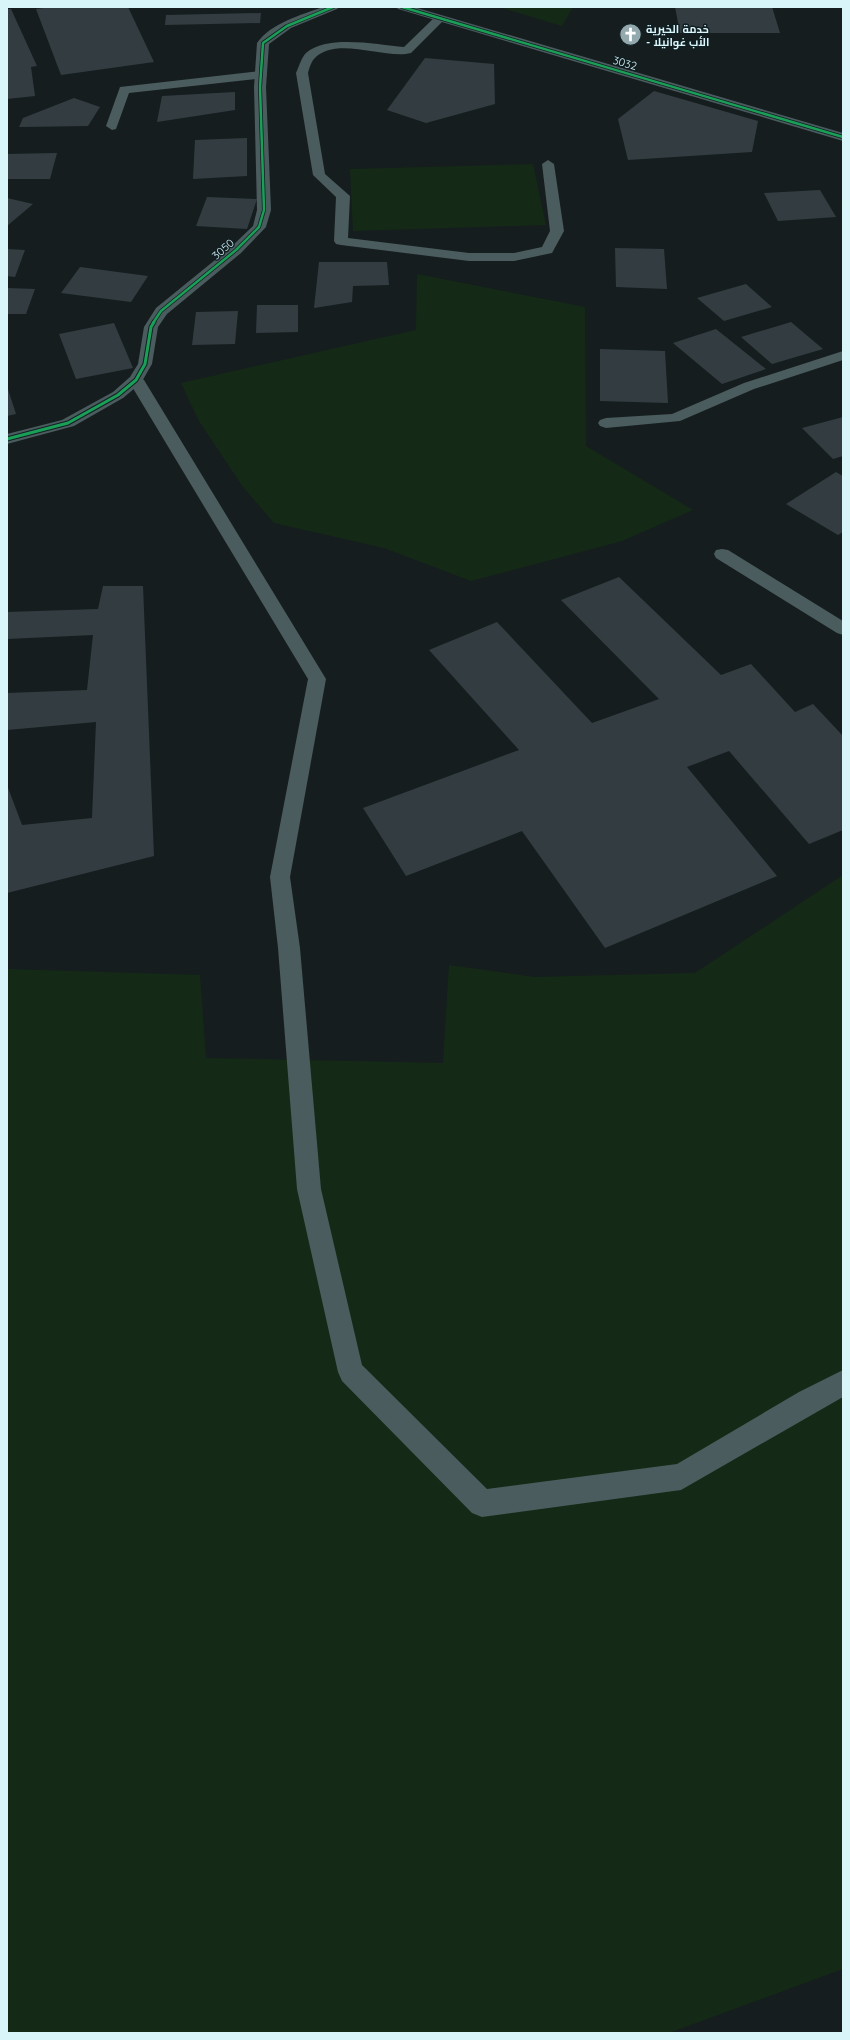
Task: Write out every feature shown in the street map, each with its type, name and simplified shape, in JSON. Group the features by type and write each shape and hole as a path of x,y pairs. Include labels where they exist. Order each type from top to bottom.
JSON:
{"street":[{"name":"3050","path":"7,439 68,423 118,395 136,380 145,364 150,327 161,311 236,250 259,227 264,210 261,75 263,43 275,31 292,22 333,7"},
{"name":"3032","path":"402,7 843,137"},
{"path":"440,18 407,51 336,46 320,49 308,57 302,73 319,175 343,196 341,241 469,257 514,257 547,250 557,231 548,164"},
{"path":"112,126 124,90 261,75"},
{"path":"606,423 675,418 749,386 843,355"},
{"path":"136,380 318,680 280,877 289,948 309,1188 351,1372 482,1503 681,1477 808,1401 843,1383"},
{"path":"722,554 843,629"}],"green space":[{"path":"499,7 573,7 562,26"},
{"path":"533,164 546,225 353,231 350,169"},
{"path":"417,274 585,307 586,446 693,510 622,541 471,581 384,548 274,523 243,487 199,421 181,383 416,330"},
{"path":"843,875 843,1969 669,2033 7,2033 7,969 200,975 206,1058 443,1063 449,965 534,977 695,973"}],"building":[{"path":"51,7 128,7 154,62 61,75 36,9"},
{"path":"675,7 772,7 780,33 680,33"},
{"path":"7,9 11,9 37,66 31,67 35,96 7,99"},
{"path":"261,13 260,23 165,25 166,15"},
{"path":"425,58 494,64 495,104 426,123 387,110"},
{"path":"654,91 758,121 752,152 628,160 618,119"},
{"path":"235,92 235,110 157,122 162,96"},
{"path":"74,98 100,107 88,126 19,127 23,118"},
{"path":"247,138 247,176 193,179 195,140"},
{"path":"57,153 50,179 7,179 7,154"},
{"path":"820,190 836,217 778,221 764,193"},
{"path":"207,197 257,199 247,229 196,226"},
{"path":"7,198 33,204 7,226"},
{"path":"615,248 664,249 667,289 616,287"},
{"path":"7,249 25,250 15,277 7,276"},
{"path":"319,262 387,262 389,285 353,286 352,302 314,308"},
{"path":"80,267 148,276 131,302 61,293"},
{"path":"746,284 772,307 724,321 697,298"},
{"path":"7,288 35,289 26,314 7,314"},
{"path":"257,305 298,305 298,332 256,333"},
{"path":"238,311 235,344 192,345 196,312"},
{"path":"791,322 823,349 772,364 741,337"},
{"path":"114,323 133,368 76,379 59,334"},
{"path":"716,329 766,369 722,384 673,343"},
{"path":"600,349 665,351 668,403 600,401"},
{"path":"7,386 16,414 7,416"},
{"path":"843,417 843,456 833,459 802,428"},
{"path":"836,472 843,476 843,532 838,535 786,504"},
{"path":"619,577 721,675 751,664 795,712 813,704 843,736 843,830 809,844 729,751 687,767 777,876 605,948 522,831 406,876 363,808 519,750 429,650 497,622 592,723 659,699 561,600"},
{"path":"103,586 143,586 154,856 7,893 7,785 22,825 92,818 96,722 7,730 7,693 87,690 93,635 7,639 7,612 98,609"}],"cycle path":[{"path":"7,439 68,423 118,395 136,380 145,364 151,327 161,311 236,250 259,227 264,210 260,87 263,43 287,26 333,7"},
{"path":"402,7 843,137"}],"place":[{"name":"خدمة الخيرية - الأب غوانيلا","path":"630,35"}]}
